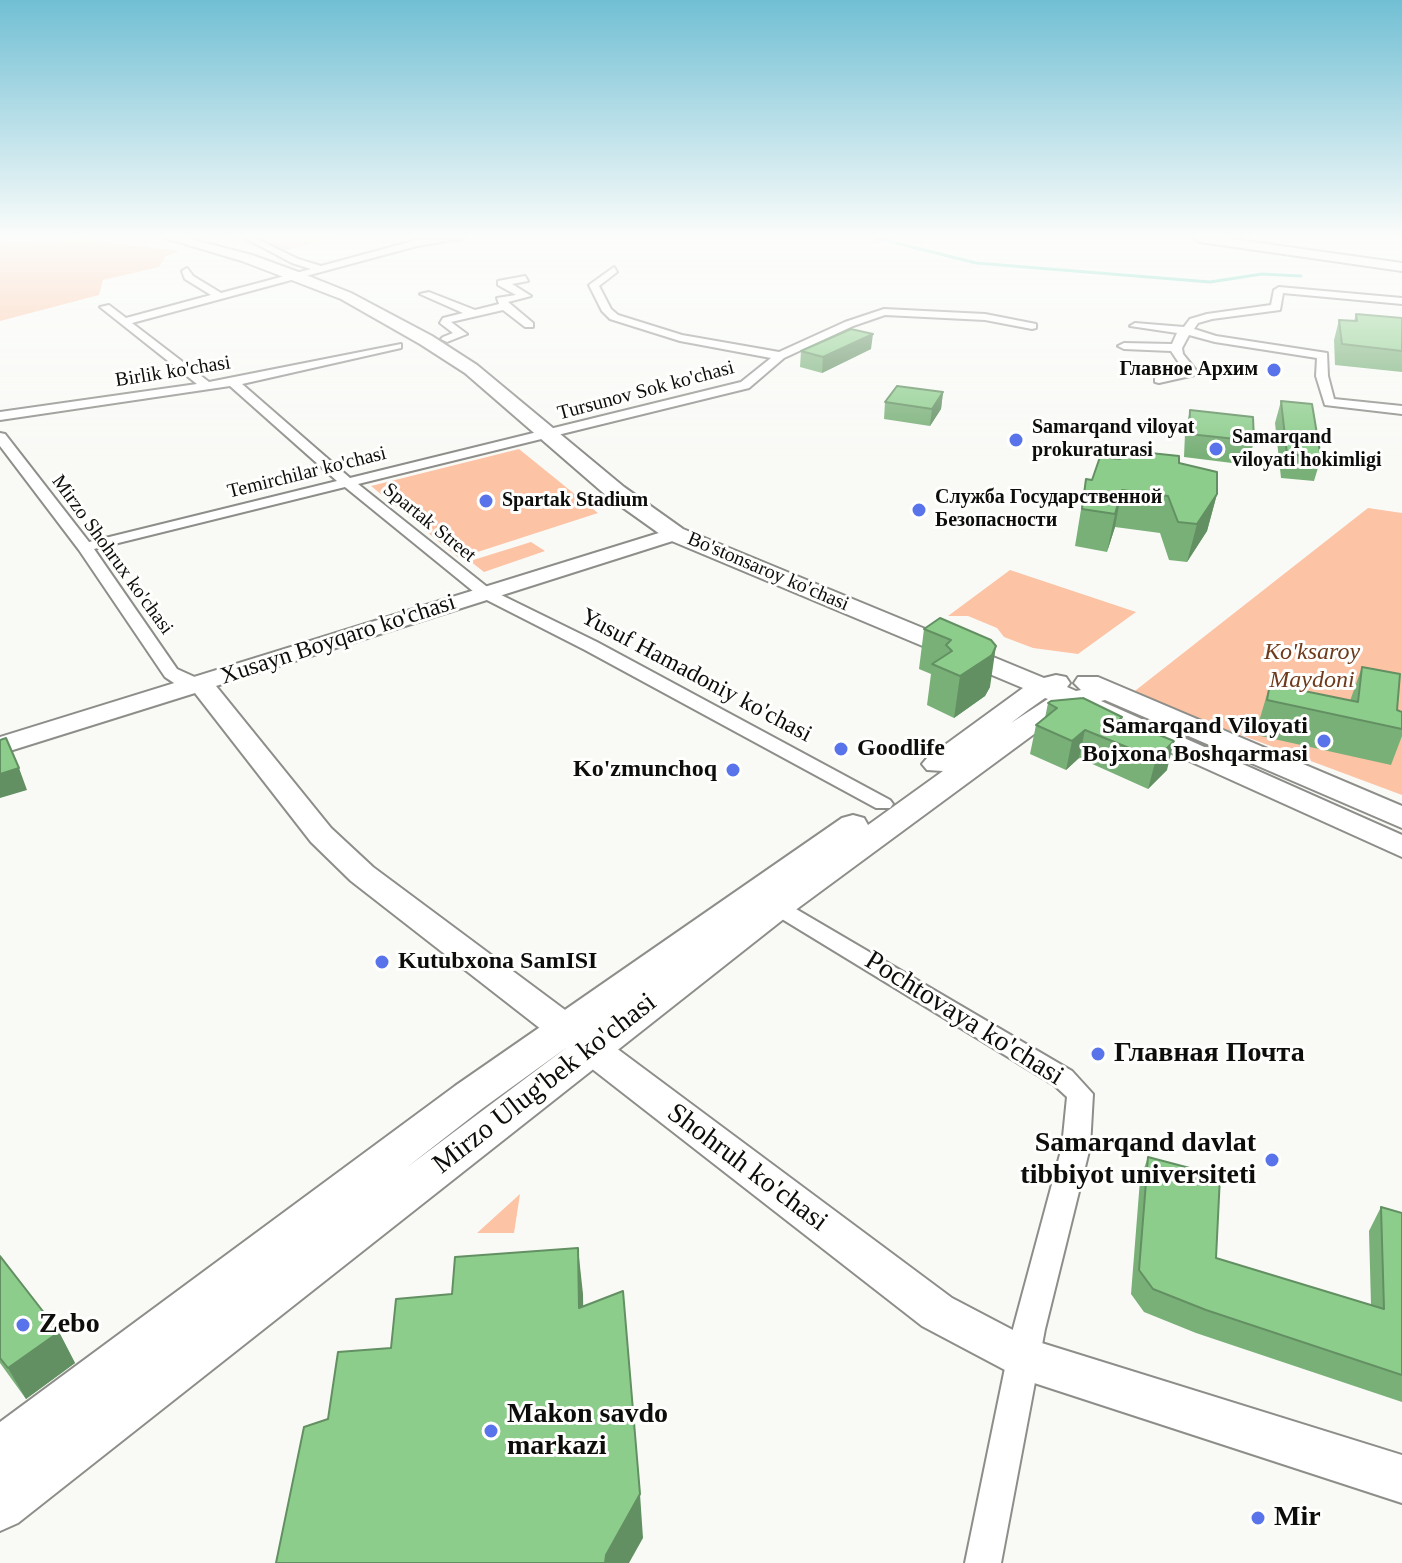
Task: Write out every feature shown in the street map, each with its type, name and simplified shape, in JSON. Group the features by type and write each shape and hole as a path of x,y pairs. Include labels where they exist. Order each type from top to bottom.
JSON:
{"main road":[{"name":"Bo'stonsaroy ko'chasi","path":"373,311 471,369 551,434 633,479 679,519 1074,689 1402,847"},
{"name":"Bo'stonsaroy ko'chasi","path":"392,311 447,339 637,509 675,534 1043,687"},
{"name":"Xusayn Boyqaro ko'chasi","path":"0,746 675,534"},
{"name":"Shohruh ko'chasi","path":"201,684 340,855 577,1039 925,1303 964,1329 1022,1358 1402,1479"},
{"name":"Mirzo Ulug'bek ko'chasi","path":"767,900 883,804 1043,687 1107,691 1402,818"},
{"name":"Mirzo Ulug'bek ko'chasi","path":"0,1505 577,1039 767,900 1074,689"},
{"name":"Mirzo Ulug'bek ko'chasi","path":"0,1453 456,1106 577,1039"}],"street":[{"path":"110,311 207,386"},
{"path":"124,322 164,311"},
{"path":"468,311 473,313"},
{"path":"447,339 462,334 444,322 482,311"},
{"path":"511,311 529,325"},
{"path":"607,311 614,317 680,338 780,356"},
{"name":"Tursunov Sok ko'chasi","path":"551,434 745,385 780,356 849,324 890,311 985,317 1032,326"},
{"path":"1159,379 1193,374 1177,354 1176,348 1182,334 1194,321 1252,311"},
{"path":"1135,326 1323,355 1322,376 1329,402 1402,410"},
{"name":"Birlik ko'chasi","path":"0,416 233,382 397,346"},
{"path":"1124,346 1176,348"},
{"name":"Spartak Street","path":"233,382 348,483 485,593"},
{"name":"Temirchilar ko'chasi","path":"85,547 551,434"},
{"name":"Mirzo Shohrux ko'chasi","path":"0,437 85,547 171,673 183,681 201,684"},
{"name":"Yusuf Hamadoniy ko'chasi","path":"485,593 591,646 883,804"},
{"name":"Pochtovaya ko'chasi","path":"767,900 1063,1078 1080,1094 1076,1147 1022,1358"},
{"path":"983,1563 1022,1358"}],"green space":[{"path":"0,311 38,311 0,321"},
{"name":"Spartak Stadium","path":"519,449 598,513 459,558 371,486"},
{"name":"Ko'ksaroy Maydoni","path":"1368,508 1402,513 1402,795 1131,694"},
{"path":"531,542 545,551 484,572 470,561"},
{"path":"1010,570 1136,612 1078,654 1033,648 1004,637 997,628 968,616 948,616"},
{"path":"520,1194 514,1233 477,1233"}],"building":[{"path":"1356,314 1402,318 1402,351 1342,344 1339,320 1357,321"},
{"path":"851,329 873,334 823,357 801,351"},
{"path":"897,386 943,392 932,409 885,402"},
{"path":"1281,401 1312,404 1321,458 1287,454"},
{"path":"1190,410 1253,417 1254,441 1189,434"},
{"path":"1122,450 1179,456 1179,463 1217,472 1217,494 1197,524 1178,522 1168,496 1122,490 1115,514 1082,509 1086,479 1092,480 1100,457 1120,459"},
{"path":"940,618 991,640 996,646 992,655 960,676 932,664 952,651 946,645 951,640 924,629"},
{"path":"1362,667 1400,674 1397,710 1402,712 1402,729 1267,700 1270,684 1358,702"},
{"path":"1083,698 1122,717 1120,719 1174,741 1156,759 1085,730 1072,741 1036,725 1057,708 1048,703 1051,701"},
{"path":"6,738 19,768 0,774 0,740"},
{"path":"1148,1157 1220,1176 1216,1258 1384,1309 1381,1207 1402,1213 1402,1375 1206,1310 1153,1289 1139,1270"},
{"name":"Makon savdo markazi","path":"578,1248 579,1308 623,1291 640,1494 606,1555 605,1563 276,1563 304,1427 328,1419 338,1352 391,1348 396,1299 452,1294 455,1257"},
{"path":"0,1256 59,1332 8,1368 0,1358"}],"place":[{"name":"Главное Архим","path":"1274,370"},
{"name":"Samarqand viloyat prokuraturasi","path":"1016,440"},
{"name":"Samarqand viloyati hokimligi","path":"1216,449"},
{"name":"Spartak Stadium","path":"486,501"},
{"name":"Служба Государственной Безопасности","path":"919,510"},
{"name":"Samarqand Viloyati Bojxona Boshqarmasi","path":"1324,741"},
{"name":"Goodlife","path":"841,749"},
{"name":"Ko'zmunchoq","path":"733,770"},
{"name":"Kutubxona SamISI","path":"382,962"},
{"name":"Главная Почта","path":"1098,1054"},
{"name":"Samarqand davlat tibbiyot universiteti","path":"1272,1160"},
{"name":"Zebo","path":"23,1325"},
{"name":"Makon savdo markazi","path":"491,1431"},
{"name":"Mir","path":"1258,1518"}]}
